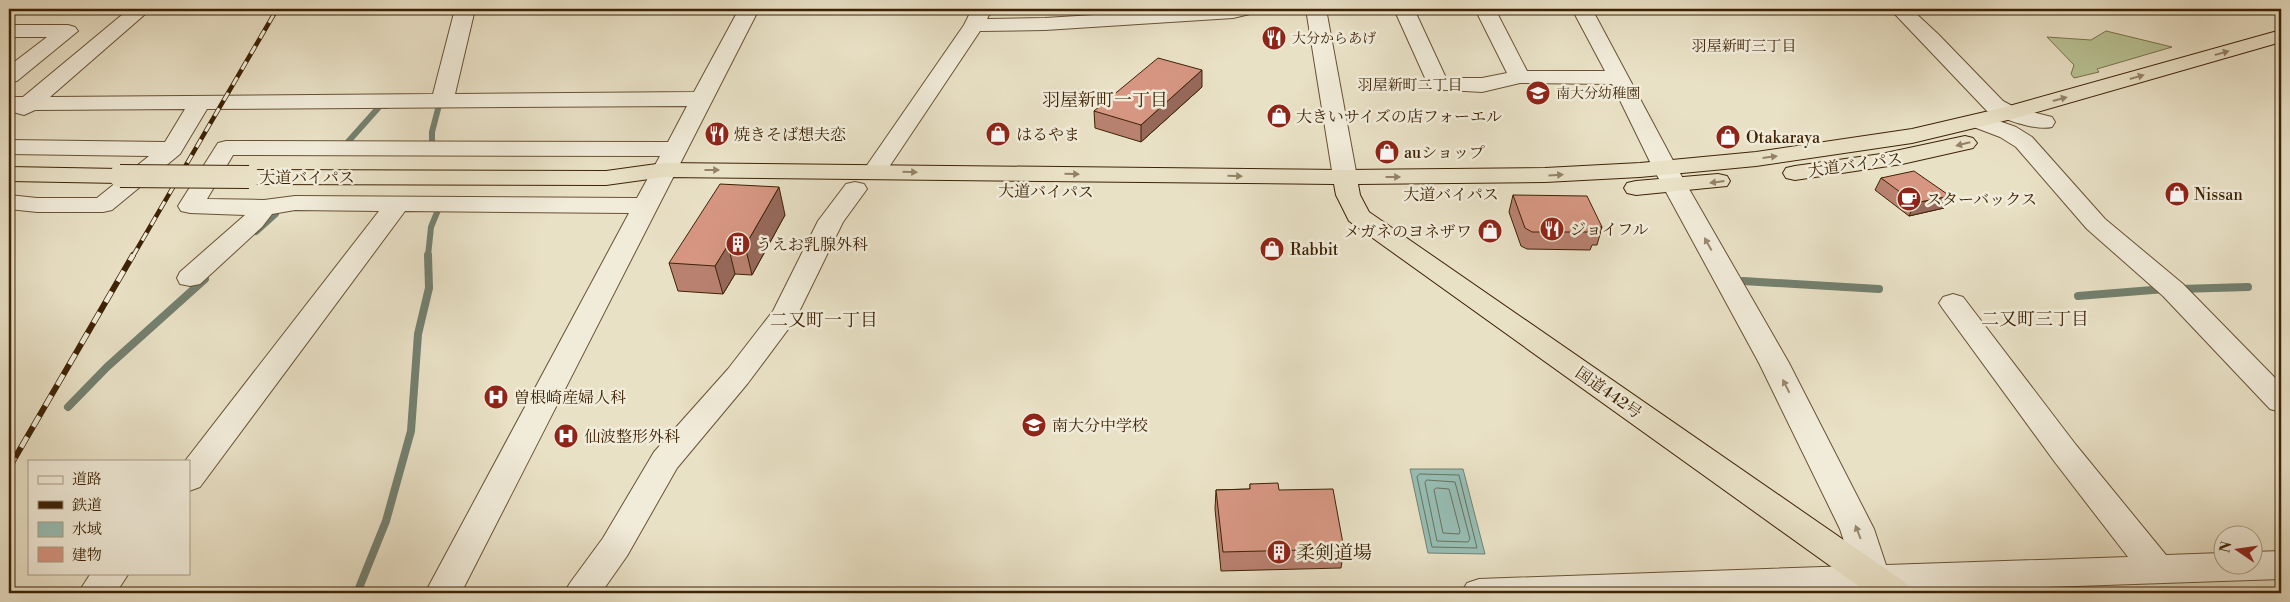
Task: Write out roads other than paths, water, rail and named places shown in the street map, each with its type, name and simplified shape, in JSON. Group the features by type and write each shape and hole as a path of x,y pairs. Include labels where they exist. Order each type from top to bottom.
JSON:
{"highway":[{"name":"大道バイパス","path":"1670,177 1856,166 1927,153 2008,123 2281,36"},
{"name":"大道バイパス","path":"2008,123 2044,122 2281,52"},
{"name":"大道バイパス","path":"9,174 249,177 659,178 1346,186 1527,194 1670,177 1912,136 1979,121"},
{"name":"国道442号","path":"1346,186 1358,216 1884,586"}],"street":[{"path":"9,119 20,104 141,9"},
{"path":"442,102 460,36 465,9"},
{"path":"443,593 749,9"},
{"path":"582,593 615,547 665,460 738,376 785,314 831,221 865,180 978,17 1045,24 1233,12 1247,9"},
{"path":"1316,9 1346,186"},
{"path":"1404,9 1438,84 1482,85 1520,77 1619,78"},
{"path":"1485,9 1520,77"},
{"path":"1582,9 1670,177 1774,363 1858,529 1884,586"},
{"path":"1900,9 1931,38 1995,106 2040,162 2096,224 2173,290 2281,402"},
{"path":"9,31 68,31 9,76"},
{"path":"20,104 701,99"},
{"path":"9,202 37,205 103,205 172,149 200,104"},
{"path":"1979,121 2008,123"},
{"path":"9,147 172,149"},
{"path":"226,148 659,178 398,204 295,203 264,208 190,206 226,148"},
{"path":"190,478 398,204"},
{"path":"190,278 253,222 264,208"},
{"path":"1953,303 2065,453 2158,570"},
{"path":"1479,593 1884,586 2158,570 2281,565"},
{"path":"96,593 111,574"}],"water":[{"path":"1410,469 1463,469 1485,554 1428,553"}],"waterway":[{"path":"432,143 432,132 439,105"},
{"path":"346,144 380,106 387,106"},
{"path":"428,256 431,227 438,210"},
{"path":"256,232 276,214"},
{"path":"357,593 386,521 411,431 418,334 429,288 428,256"},
{"path":"68,407 107,367 205,279"},
{"path":"1743,281 1879,289"},
{"path":"2179,289 2248,287"},
{"path":"2078,296 2165,289"}],"railway":[{"path":"133,256 277,9"},
{"path":"9,468 133,255"}],"place":[{"name":"大分からあげ","path":"1274,38"},
{"name":"南大分幼稚園","path":"1538,93"},
{"name":"大きいサイズの店フォーエル","path":"1279,116"},
{"name":"焼きそば想夫恋","path":"717,134"},
{"name":"はるやま","path":"998,134"},
{"name":"Otakaraya","path":"1728,137"},
{"name":"auショップ","path":"1387,152"},
{"name":"Nissan","path":"2177,194"},
{"name":"スターバックス","path":"1909,199"},
{"name":"ジョイフル","path":"1552,229"},
{"name":"メガネのヨネザワ","path":"1490,231"},
{"name":"うえお乳腺外科","path":"738,244"},
{"name":"Rabbit","path":"1272,249"},
{"name":"曽根崎産婦人科","path":"496,397"},
{"name":"南大分中学校","path":"1034,425"},
{"name":"仙波整形外科","path":"566,436"},
{"name":"柔剣道場","path":"1279,552"}],"district":[{"name":"羽屋新町三丁目","path":"1744,46"},
{"name":"羽屋新町二丁目","path":"1410,85"},
{"name":"羽屋新町一丁目","path":"1105,100"},
{"name":"二又町三丁目","path":"2035,319"},
{"name":"二又町一丁目","path":"824,320"}]}
